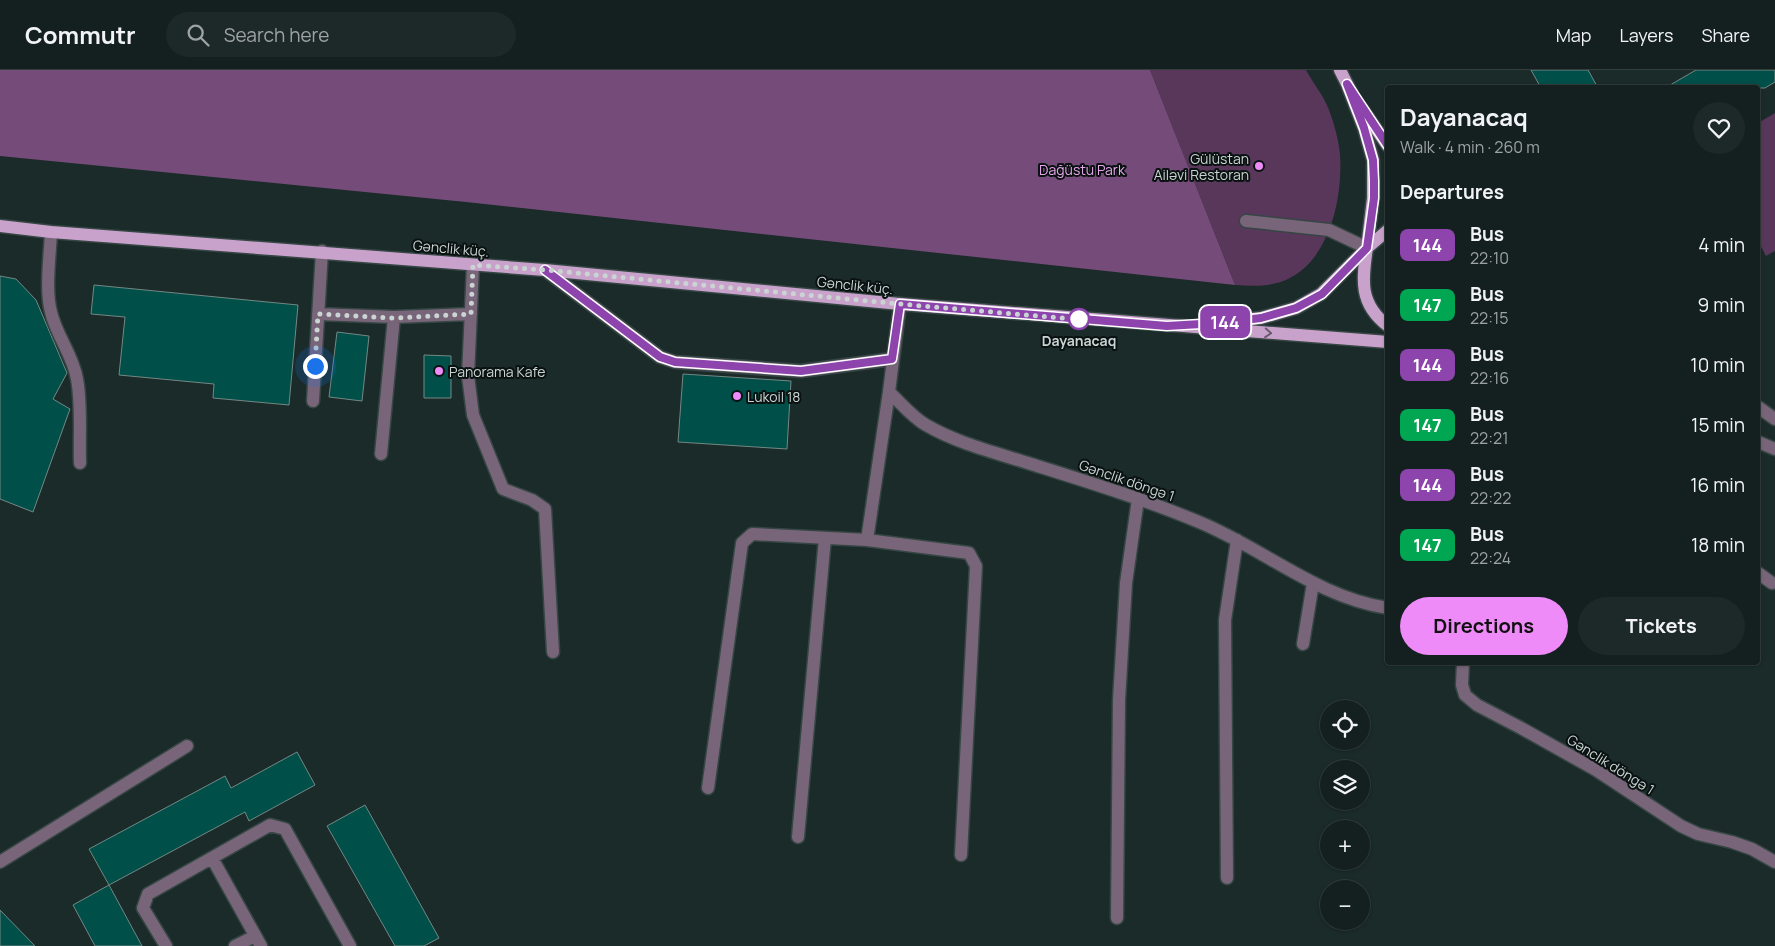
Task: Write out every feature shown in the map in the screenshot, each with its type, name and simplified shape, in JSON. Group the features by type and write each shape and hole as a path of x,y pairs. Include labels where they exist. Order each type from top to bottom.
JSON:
{"main road":[{"path":"1340,70 1364,128 1373,160 1374,198 1363,274 1364,292 1370,307 1385,324"},
{"path":"1347,84 1385,141"},
{"name":"Gənclik küç.","path":"0,226 51,232 322,251 545,270 900,304 1167,326"},
{"path":"1167,326 1261,318 1296,308 1322,294 1367,248 1385,233"},
{"path":"1167,326 1385,342"}],"street":[{"path":"1246,221 1330,230 1367,248"},
{"path":"51,232 49,300 56,328 73,364 77,378 80,463"},
{"path":"314,401 322,251"},
{"path":"473,265 468,376 473,415 503,489 532,500 545,508 554,652"},
{"path":"545,270 660,357 675,362 801,371 892,359"},
{"path":"867,540 900,304"},
{"path":"318,314 394,318 471,314"},
{"path":"381,454 394,318"},
{"name":"Gənclik döngə 1","path":"889,392 924,424 959,441 1138,499 1200,522 1349,599 1385,607"},
{"path":"1760,409 1775,419"},
{"path":"1760,443 1775,449"},
{"path":"1118,918 1119,700 1126,583 1138,499"},
{"path":"708,788 742,543 752,534 867,540 969,553 976,566 961,855"},
{"path":"798,837 825,538"},
{"path":"1228,878 1225,620 1237,540"},
{"path":"1760,574 1772,583"},
{"path":"1303,644 1314,582"},
{"name":"Gənclik döngə 1","path":"1463,665 1462,685 1465,695 1478,705 1596,770 1681,826 1698,834 1752,849 1775,862"},
{"path":"0,862 187,746"},
{"path":"166,946 143,908 148,894 270,826 285,829 350,946"},
{"path":"212,858 258,941 235,946"}],"shaded area":[{"path":"1150,70 1306,70 1331,115 1339,144 1340,172 1336,207 1331,225 1324,242 1302,270 1288,279 1269,285 1235,285"},
{"path":"1775,113 1775,251 1766,256 1760,245 1760,122"}],"green space":[{"name":"Dağüstu Park","path":"0,70 1150,70 1235,285 466,202 0,156"}],"building":[{"path":"1531,70 1588,70 1596,85 1539,85"},
{"path":"1696,70 1775,70 1775,82 1765,88 1760,88 1760,85 1670,85"},
{"path":"0,276 16,279 36,300 67,373 53,399 70,409 33,512 0,499"},
{"path":"94,285 298,305 289,405 213,398 214,384 119,375 125,317 91,314"},
{"path":"337,332 369,336 362,401 329,397"},
{"path":"424,355 451,356 451,398 424,398"},
{"path":"683,374 791,381 787,449 678,442"},
{"path":"297,752 315,785 249,821 245,812 109,885 89,849 225,776 231,788"},
{"path":"365,805 439,938 424,946 395,946 327,826"},
{"path":"109,885 142,946 95,946 73,905"},
{"path":"0,910 35,946 0,946"}],"bus line":[{"name":"144","path":"545,270 660,357 675,362 801,371 892,359 900,304 1167,326 1261,318 1296,308 1322,294 1367,248 1374,198 1373,160 1364,128 1347,84 1385,142"}],"place":[{"name":"Gülüstan Ailəvi Restoran","path":"1259,166"},
{"name":"Dayanacaq","path":"1079,319"},
{"name":"Panorama Kafe","path":"439,371"},
{"name":"Lukoil 18","path":"737,396"}],"route":[{"path":"315,366 318,314 394,318 471,314 473,265 1084,320 1079,319"}]}
